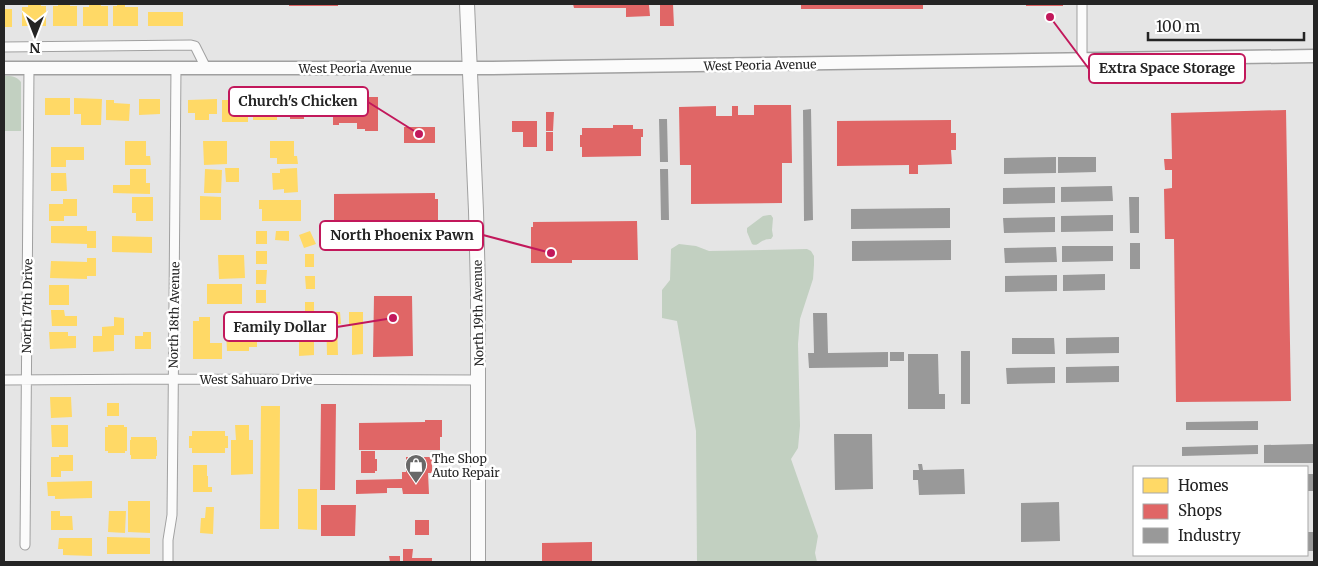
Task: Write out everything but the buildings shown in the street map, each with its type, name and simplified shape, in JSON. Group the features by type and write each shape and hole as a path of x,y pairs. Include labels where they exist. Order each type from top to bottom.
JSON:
{"main road":[{"name":"North 19th Avenue","path":"467,4 476,211 479,380 478,562"},
{"name":"West Peoria Avenue","path":"4,68 469,68 1314,56"}],"street":[{"path":"1082,4 1082,60"},
{"path":"4,47 191,45 195,46 206,68"},
{"name":"North 18th Avenue","path":"168,562 168,540 172,515 176,67"},
{"name":"North 17th Drive","path":"25,545 29,68"},
{"name":"West Sahuaro Drive","path":"4,380 479,380"}],"green space":[{"path":"4,76 14,77 21,82 21,131 4,131"},
{"path":"771,215 773,218 773,236 771,239 752,244 747,228 763,216"},
{"path":"679,244 696,246 709,251 807,249 814,256 813,279 800,319 798,344 800,426 798,448 791,459 818,536 815,553 817,562 697,562 696,431 677,321 662,318 662,290 670,280 671,249"}],"place":[{"name":"Extra Space Storage","path":"1050,17"},
{"name":"Church's Chicken","path":"419,134"},
{"name":"North Phoenix Pawn","path":"551,253"},
{"name":"Family Dollar","path":"393,318"},
{"name":"The Shop Auto Repair","path":"416,484"}]}
